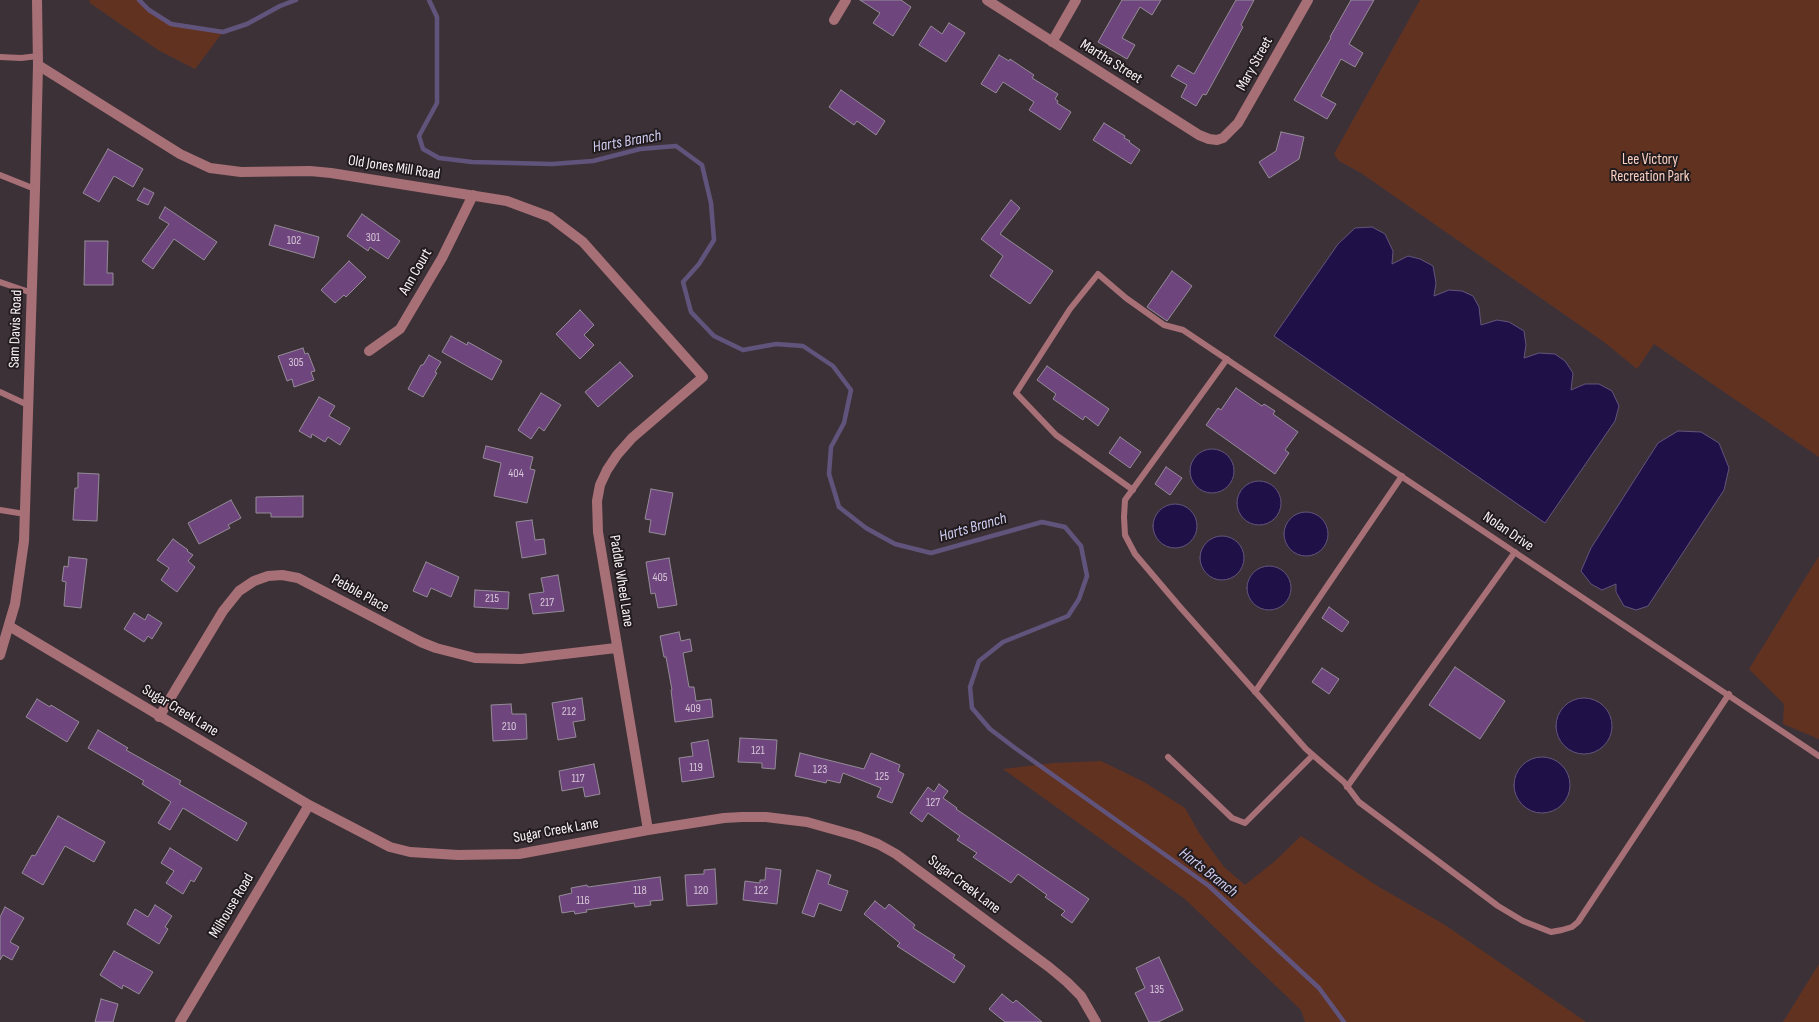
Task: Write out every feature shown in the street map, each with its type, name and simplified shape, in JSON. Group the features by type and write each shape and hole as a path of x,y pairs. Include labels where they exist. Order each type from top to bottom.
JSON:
{"street":[{"name":"Sam Davis Road","path":"0,655 9,626 20,576 25,514 35,190 38,60 37,0"},
{"path":"834,20 846,0"},
{"name":"Martha Street","path":"987,0 1199,135 1209,139 1223,138"},
{"path":"1052,42 1076,0"},
{"name":"Mary Street","path":"1223,138 1238,123 1308,0"},
{"name":"Old Jones Mill Road","path":"38,60 180,154 210,168 241,172 310,171 507,200 550,217 583,242 703,377"},
{"name":"Ann Court","path":"370,351 400,329 442,258 473,195"},
{"name":"Paddle Wheel Lane","path":"648,830 598,532 597,501 600,485 612,462 632,438 703,377"},
{"name":"Pebble Place","path":"159,717 228,604 239,591 254,581 268,576 282,575 298,578 421,642 475,658 521,659 616,648"},
{"name":"Sugar Creek Lane","path":"9,626 309,805 390,847 410,852 435,855 489,856 519,854 724,818 766,817 807,822 857,836 878,844 896,854 1049,967 1080,996 1096,1022"},
{"name":"Milhouse Road","path":"180,1022 309,805"}],"lane":[{"path":"0,57 38,60"},
{"path":"0,175 35,190"},
{"name":"Nolan Drive","path":"1133,490 1056,435 1016,392 1070,309 1098,274 1126,298 1164,325 1183,330 1819,756"},
{"path":"0,282 32,293"},
{"path":"1227,359 1126,500 1125,534 1135,554 1255,692 1313,755 1347,787 1359,802 1498,906 1540,929 1551,932 1572,927 1578,922 1729,694"},
{"path":"0,392 28,405"},
{"path":"1255,692 1402,476"},
{"path":"0,510 25,514"},
{"path":"1347,787 1515,552"},
{"path":"1168,757 1232,818 1245,823 1313,755"}],"green space":[{"path":"89,0 139,0 149,10 171,24 223,32 195,69 158,50 90,3"},
{"name":"Lee Victory Recreation Park","path":"1420,0 1819,0 1819,457 1654,344 1637,369 1604,342 1361,173 1339,161 1334,154"},
{"path":"1819,556 1819,739 1783,724 1784,704 1749,669"},
{"path":"1101,761 1144,782 1185,808 1199,833 1224,867 1245,885 1275,861 1301,836 1379,887 1445,925 1586,1022 1305,1022 1301,1010 1185,899 1003,769 1054,763"},
{"path":"1819,964 1819,1022 1783,1022"}],"shaded area":[{"path":"1372,227 1385,234 1393,251 1392,264 1408,256 1420,259 1433,266 1436,283 1434,296 1449,290 1462,291 1473,296 1479,307 1481,325 1497,320 1509,322 1524,331 1526,345 1524,358 1539,353 1555,354 1565,361 1573,373 1571,390 1585,384 1599,384 1612,391 1619,406 1615,421 1545,523 1274,336 1338,244 1355,228"},
{"path":"1678,431 1701,432 1719,443 1729,468 1724,490 1648,606 1636,610 1624,606 1616,592 1616,584 1602,590 1591,584 1581,571 1591,548 1658,443"},
{"path":"1212,449 1224,453 1230,459 1234,471 1230,483 1224,489 1212,493 1200,489 1194,483 1190,471 1194,459 1200,453"},
{"path":"1259,481 1271,485 1277,491 1281,503 1277,515 1271,521 1259,525 1247,521 1241,515 1237,503 1241,491 1247,485"},
{"path":"1175,504 1187,508 1193,514 1197,526 1193,538 1187,544 1175,548 1163,544 1157,538 1153,526 1157,514 1163,508"},
{"path":"1306,512 1318,516 1324,522 1328,534 1324,546 1318,552 1306,556 1294,552 1288,546 1284,534 1288,522 1294,516"},
{"path":"1222,536 1234,540 1240,546 1244,558 1240,570 1234,576 1222,580 1210,576 1204,570 1200,558 1204,546 1210,540"},
{"path":"1269,566 1281,570 1287,576 1291,588 1287,600 1281,606 1269,610 1257,606 1251,600 1247,588 1251,576 1257,570"},
{"path":"1584,698 1595,700 1604,706 1610,715 1612,726 1610,737 1604,746 1595,752 1584,754 1573,752 1564,746 1558,737 1556,726 1558,715 1564,706 1573,700"},
{"path":"1542,757 1553,759 1562,765 1568,774 1570,785 1568,796 1562,805 1553,811 1542,813 1531,811 1522,805 1516,796 1514,785 1516,774 1522,765 1531,759"}],"building":[{"path":"860,0 901,0 911,7 893,36 873,23 880,13"},
{"path":"1122,0 1161,0 1152,15 1140,7 1122,38 1135,45 1127,59 1098,42"},
{"path":"1236,0 1254,0 1241,25 1243,27 1222,66 1206,95 1203,94 1196,106 1181,97 1187,85 1171,76 1178,65 1194,74"},
{"path":"1351,0 1374,0 1349,44 1363,53 1355,67 1341,59 1321,96 1336,104 1327,119 1294,100"},
{"path":"949,23 965,33 946,62 919,45 931,26 942,34"},
{"path":"999,55 1009,61 1010,59 1034,75 1032,78 1058,94 1055,99 1058,101 1057,103 1071,112 1060,130 1029,110 1034,102 1003,82 996,93 981,84"},
{"path":"841,90 885,121 876,135 857,121 854,125 829,107"},
{"path":"1104,123 1125,136 1124,138 1140,150 1131,164 1093,140"},
{"path":"1281,132 1304,137 1299,159 1269,178 1259,162 1276,151"},
{"path":"108,149 143,169 133,187 114,176 99,202 83,193"},
{"path":"144,188 154,193 148,205 137,200"},
{"path":"1011,200 1020,208 1000,234 1053,271 1030,304 990,276 1003,256 981,239"},
{"path":"165,207 217,242 204,260 174,239 153,269 142,261 169,224 159,218"},
{"path":"362,214 400,241 388,259 370,247 368,251 347,236"},
{"path":"275,225 319,237 314,258 269,245"},
{"path":"85,241 108,241 107,273 113,273 113,285 84,285"},
{"path":"349,261 366,277 346,297 344,295 335,303 321,290"},
{"path":"1172,271 1192,286 1167,321 1147,307"},
{"path":"580,310 594,325 584,335 594,345 580,359 556,334"},
{"path":"451,336 467,345 468,342 502,361 492,380 442,352"},
{"path":"303,348 305,354 308,353 315,371 311,372 314,380 294,387 292,379 287,381 278,356"},
{"path":"429,355 441,362 423,397 408,389 421,365 423,365"},
{"path":"620,362 633,376 598,407 585,392"},
{"path":"1047,366 1109,409 1098,426 1085,416 1083,420 1053,399 1056,394 1037,380"},
{"path":"1236,388 1262,406 1264,404 1275,411 1273,414 1298,432 1285,450 1289,453 1275,474 1206,425 1218,408 1221,410"},
{"path":"541,393 561,405 544,431 539,427 531,439 518,430"},
{"path":"319,397 335,406 329,416 350,428 340,445 328,437 325,442 312,434 311,438 299,431"},
{"path":"1120,437 1141,452 1130,468 1109,453"},
{"path":"486,446 533,457 530,469 535,470 527,503 494,496 501,463 483,458"},
{"path":"1166,467 1182,478 1170,495 1155,484"},
{"path":"78,473 99,474 97,521 73,520 75,488 78,488"},
{"path":"651,489 673,493 665,535 649,532 651,520 645,519"},
{"path":"303,496 303,517 271,517 271,513 256,513 256,497"},
{"path":"231,500 241,518 228,525 230,528 199,544 188,523"},
{"path":"532,520 535,540 544,539 546,554 522,558 516,522"},
{"path":"173,539 193,555 188,561 195,567 177,592 161,580 169,568 157,560"},
{"path":"69,557 87,559 81,608 64,606 66,582 62,581 64,566 68,567"},
{"path":"669,558 677,605 658,608 655,593 651,594 646,562"},
{"path":"426,562 459,577 451,597 431,588 427,597 413,591"},
{"path":"558,575 564,611 533,614 529,594 544,592 541,578"},
{"path":"475,590 509,592 508,609 474,607"},
{"path":"1329,607 1349,622 1342,632 1322,618"},
{"path":"134,613 145,620 148,614 162,623 152,639 148,636 144,642 124,629"},
{"path":"679,632 681,641 690,639 692,651 683,653 689,687 694,687 696,701 711,699 713,717 675,722 672,690 660,636"},
{"path":"1455,667 1505,701 1480,739 1429,705"},
{"path":"1322,668 1339,679 1329,694 1312,682"},
{"path":"582,698 585,720 573,722 576,737 558,740 552,703"},
{"path":"37,699 79,722 67,742 26,717"},
{"path":"511,704 512,714 526,714 527,739 493,741 491,705"},
{"path":"98,730 128,748 126,750 181,781 179,784 247,823 237,841 183,808 170,830 158,823 171,802 142,784 144,781 88,748"},
{"path":"740,738 777,740 775,769 762,768 762,763 738,762"},
{"path":"708,740 714,777 682,782 679,758 693,756 691,743"},
{"path":"800,753 864,769 871,753 900,765 898,771 904,774 892,803 877,797 881,788 843,773 840,783 827,780 826,783 795,776"},
{"path":"594,764 600,794 585,797 583,787 562,791 559,771"},
{"path":"939,784 948,791 943,798 956,809 1089,899 1072,923 1061,915 1065,911 1018,874 1011,883 973,857 977,853 957,840 960,836 928,813 922,822 910,813 928,787 934,792"},
{"path":"58,816 105,842 94,862 65,846 43,885 22,873 32,855 35,856"},
{"path":"170,848 202,868 194,882 191,880 183,894 166,883 174,871 161,863"},
{"path":"766,868 781,870 777,904 743,900 745,881 760,883 760,880 765,880"},
{"path":"715,869 717,904 687,906 685,875 704,874 704,870"},
{"path":"817,870 831,875 828,884 848,891 841,911 819,903 814,917 802,913"},
{"path":"660,877 663,900 650,901 651,905 635,907 634,903 586,910 587,912 575,914 574,911 562,913 559,896 572,893 571,888"},
{"path":"875,901 885,909 889,904 915,925 913,928 955,955 953,958 965,966 954,983 897,946 900,943 864,914"},
{"path":"155,905 172,916 165,927 168,929 159,944 127,924 135,909 148,917"},
{"path":"5,907 24,918 10,942 19,947 12,960 3,955 0,960 0,917"},
{"path":"114,951 153,972 139,994 123,985 122,989 100,975"},
{"path":"1159,957 1183,1010 1158,1022 1149,1022 1135,993 1145,988 1136,968"},
{"path":"1002,994 1013,1003 1016,1000 1042,1022 1005,1022 989,1009"},
{"path":"101,999 118,1004 113,1022 95,1022"}],"waterway":[{"name":"Harts Branch","path":"139,0 149,10 171,24 223,32 247,24 280,6 296,0"},
{"name":"Harts Branch","path":"429,0 437,17 437,103 419,136 423,149 439,158 472,162 552,164 593,161 640,149 676,146 702,165 711,203 714,240 699,264 683,282 691,312 714,336 743,350 776,344 803,346 833,366 851,390 844,423 831,447 829,474 839,507 866,528 895,544 931,553 1042,522 1065,527 1081,546 1087,576 1079,599 1068,616 1003,642 979,661 970,687 972,708 990,729 1015,748 1209,886 1319,988 1344,1022"}]}
